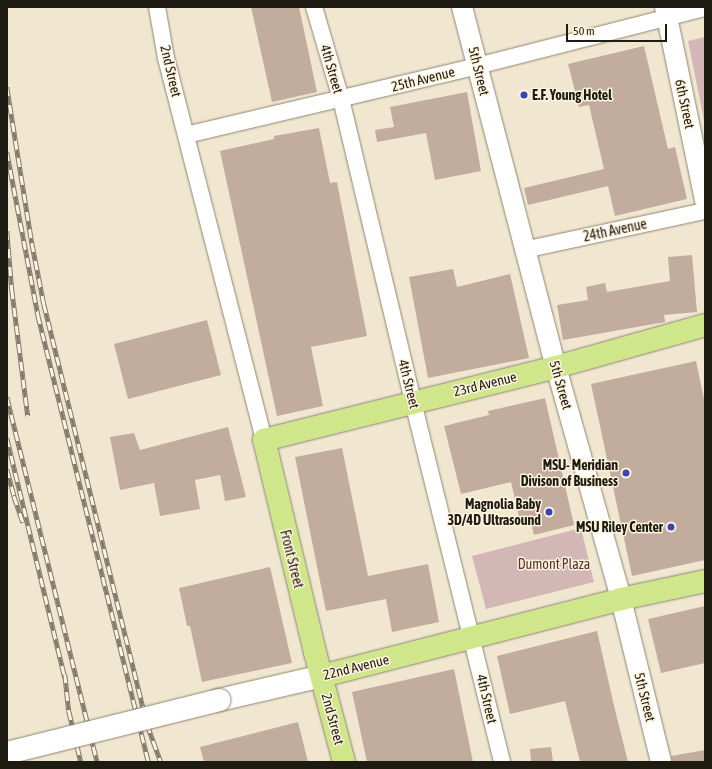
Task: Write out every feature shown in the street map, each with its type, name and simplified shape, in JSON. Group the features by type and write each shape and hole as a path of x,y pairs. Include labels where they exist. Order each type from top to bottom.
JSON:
{"main road":[{"name":"23rd Avenue","path":"264,440 556,367 705,325"},
{"name":"Front Street","path":"264,440 322,676"},
{"name":"22nd Avenue","path":"7,753 322,676 621,599 705,581"},
{"name":"2nd Street","path":"322,676 344,762"}],"street":[{"name":"2nd Street","path":"157,7 166,58 264,440"},
{"name":"4th Street","path":"314,7 341,99 413,402 502,762"},
{"name":"5th Street","path":"462,7 524,250 621,599 661,762"},
{"name":"25th Avenue","path":"186,135 477,66 666,12 705,8"},
{"name":"6th Street","path":"666,12 705,201"},
{"name":"24th Avenue","path":"524,250 705,211"}],"green space":[{"path":"705,37 705,125 688,41"},
{"name":"Dumont Plaza","path":"581,528 594,582 486,609 472,556"}],"building":[{"path":"251,7 299,7 317,92 272,102"},
{"path":"644,46 668,149 675,147 687,199 615,216 608,186 528,205 524,188 604,169 589,105 579,107 568,64"},
{"path":"467,92 481,171 435,180 426,133 377,142 375,130 394,127 390,107"},
{"path":"319,128 330,183 337,182 367,336 311,347 323,406 277,416 220,151 274,139 274,136"},
{"path":"692,255 697,312 664,315 665,322 563,340 557,305 588,300 586,287 605,283 607,292 670,281 668,257"},
{"path":"453,269 457,287 510,274 529,358 428,378 409,277"},
{"path":"207,320 221,375 128,399 114,344"},
{"path":"696,361 705,404 705,560 632,576 591,384"},
{"path":"545,398 574,525 534,535 531,523 521,525 511,482 461,494 444,426 489,415 488,411"},
{"path":"228,427 246,497 225,501 220,475 195,480 200,509 160,516 154,483 120,490 110,437 134,433 140,450"},
{"path":"342,448 368,576 428,564 439,622 392,632 386,599 326,611 295,457"},
{"path":"270,567 292,663 202,682 190,626 187,626 179,588"},
{"path":"705,606 705,663 661,673 648,619"},
{"path":"597,631 628,762 580,762 565,701 510,714 497,656"},
{"path":"454,669 473,762 367,762 352,692"},
{"path":"298,722 308,762 204,762 200,747"},
{"path":"551,747 553,762 531,762 530,749"},
{"path":"705,750 705,762 672,762 671,756"}],"railway":[{"path":"7,87 32,243 44,304 147,724 161,762"},
{"path":"7,152 38,315 149,762"},
{"path":"7,231 12,290 28,416"},
{"path":"7,397 97,762"},
{"path":"7,438 65,678"},
{"path":"7,469 23,522"},
{"path":"65,674 69,711 81,762"}],"place":[{"name":"E.F. Young Hotel","path":"524,95"},
{"name":"MSU- Meridian Divison of Business","path":"626,473"},
{"name":"Magnolia Baby 3D/4D Ultrasound","path":"549,512"},
{"name":"MSU Riley Center","path":"671,527"}]}
